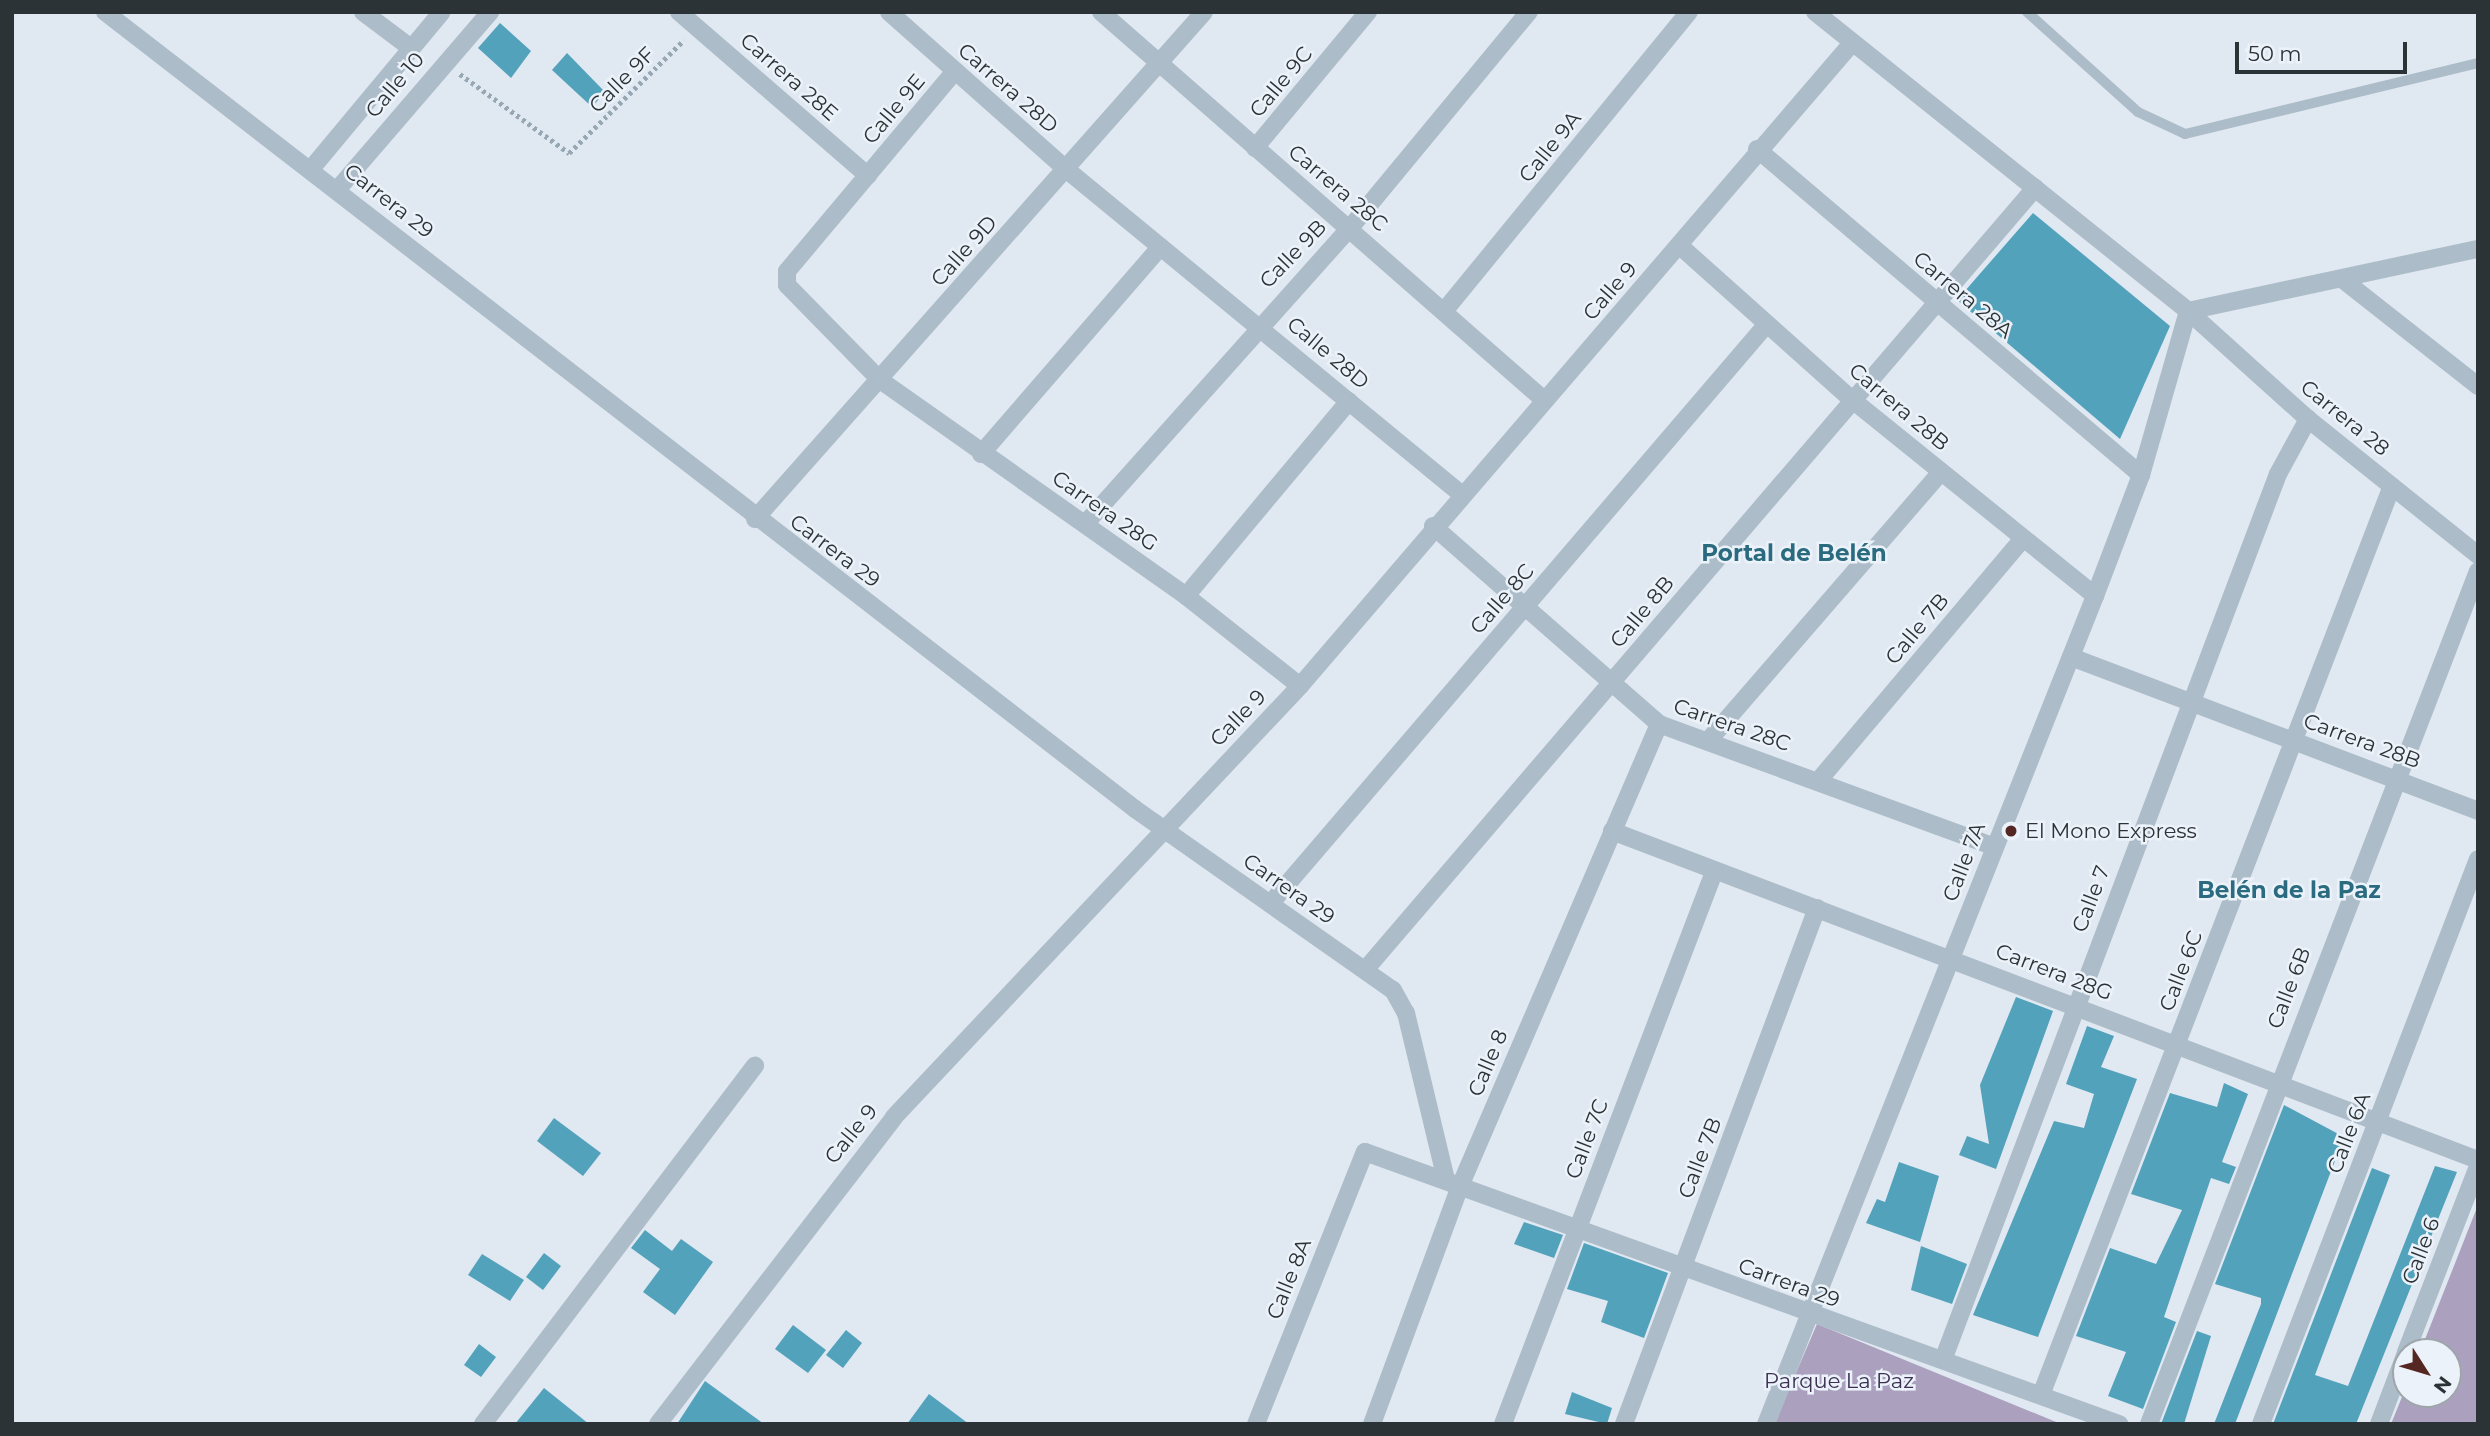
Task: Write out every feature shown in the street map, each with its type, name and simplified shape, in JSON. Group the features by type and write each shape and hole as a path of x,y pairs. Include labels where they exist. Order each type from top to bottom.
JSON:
{"street":[{"name":"Carrera 29","path":"105,12 311,169 755,519 1162,829 1393,990 1406,1013 1454,1181"},
{"path":"363,12 411,48"},
{"name":"Calle 10","path":"311,169 442,12"},
{"name":"Calle 10","path":"337,190 444,62 490,12"},
{"name":"Carrera 28E","path":"679,12 868,176"},
{"name":"Carrera 28D","path":"889,12 1067,170"},
{"name":"Carrera 28C","path":"1101,12 1445,310 1544,400"},
{"name":"Calle 9D","path":"755,519 1161,65 1204,12"},
{"name":"Calle 9C","path":"1255,148 1368,12"},
{"name":"Calle 9B","path":"1086,523 1258,324 1350,228 1529,12"},
{"name":"Calle 9A","path":"1445,310 1689,12"},
{"name":"Carrera 28","path":"1815,12 2188,311 2308,419 2478,555"},
{"name":"Calle 9","path":"658,1424 894,1117 1162,829 1300,687 1433,526 1680,246 1757,149 1852,43"},
{"name":"Calle 9E","path":"880,380 787,285 787,271 955,71"},
{"name":"Carrera 28A","path":"1757,149 2141,475"},
{"name":"Calle 28D","path":"1067,170 1258,324 1461,494"},
{"name":"Calle 8B","path":"1365,970 1614,681 1850,398 2035,188"},
{"name":"Carrera 28B","path":"1680,246 1850,398 2022,540 2095,596"},
{"path":"981,454 1160,247"},
{"path":"2188,311 2478,249"},
{"path":"2342,278 2478,386"},
{"name":"Calle 7A","path":"1766,1424 2141,475 2188,311"},
{"name":"Calle 8C","path":"1270,903 1767,324"},
{"name":"Carrera 28G","path":"880,380 981,454 1086,523 1186,596 1300,687"},
{"path":"1186,596 1349,401"},
{"name":"Calle 7","path":"1943,1360 2075,1004 2278,474 2308,419"},
{"path":"1709,741 1941,472"},
{"name":"Calle 6C","path":"2041,1395 2392,485"},
{"name":"Carrera 28C","path":"1433,526 1614,681 1659,724 1819,780 1993,846"},
{"name":"Calle 7B","path":"1819,780 2022,540"},
{"name":"Calle 6B","path":"2149,1424 2277,1082 2478,571"},
{"name":"Carrera 28B","path":"2071,657 2396,776 2478,811"},
{"name":"Calle 8","path":"1372,1424 1454,1181 1659,724"},
{"name":"Carrera 28G","path":"1612,831 1714,872 2178,1042 2478,1160"},
{"name":"Calle 6A","path":"2261,1424 2478,859"},
{"name":"Calle 7C","path":"1503,1424 1714,872"},
{"name":"Calle 7B","path":"1624,1424 1817,908"},
{"path":"483,1424 755,1066"},
{"name":"Carrera 29","path":"1365,1152 1578,1225 1809,1315 2119,1424"},
{"name":"Calle 8A","path":"1256,1424 1365,1152"},
{"name":"Calle 6","path":"2412,1338 2478,1166"},
{"name":"Calle 6","path":"2379,1424 2392,1390"}],"lane":[{"path":"2026,12 2137,112 2185,134 2478,63"}],"path":[{"name":"Calle 9F","path":"444,62 569,153 696,27"}],"green space":[{"path":"2478,1205 2478,1424 2391,1424 2397,1408 2462,1408 2462,1338 2426,1338"},
{"name":"Parque La Paz","path":"1817,1324 2061,1424 1774,1424"}],"building":[{"path":"500,23 531,51 511,78 478,48"},
{"path":"567,53 605,92 592,107 552,70"},
{"path":"2033,213 2170,326 2120,439 1957,300"},
{"path":"2016,997 2053,1011 1996,1169 1959,1155 1967,1136 1989,1144 1980,1085"},
{"path":"2087,1026 2114,1036 2101,1067 2137,1079 2038,1337 1973,1315 2054,1121 2084,1128 2094,1094 2066,1084"},
{"path":"2224,1083 2248,1094 2222,1162 2236,1167 2229,1184 2211,1178 2164,1317 2176,1322 2143,1409 2108,1396 2126,1352 2076,1336 2110,1248 2156,1264 2182,1210 2131,1194 2170,1093 2217,1107"},
{"path":"2284,1105 2344,1137 2235,1424 2214,1424 2261,1304 2261,1298 2215,1284"},
{"path":"554,1118 601,1153 583,1176 537,1141"},
{"path":"1899,1162 1939,1176 1920,1242 1866,1223 1877,1199 1885,1202"},
{"path":"2435,1166 2457,1172 2356,1424 2273,1424 2372,1168 2390,1175 2315,1375 2348,1386"},
{"path":"1524,1222 1563,1235 1554,1258 1514,1244"},
{"path":"645,1230 672,1251 681,1239 713,1262 675,1315 643,1292 660,1269 631,1248"},
{"path":"1584,1243 1668,1273 1644,1338 1601,1322 1608,1301 1567,1289"},
{"path":"1921,1246 1967,1264 1952,1304 1911,1290"},
{"path":"544,1253 561,1266 543,1290 526,1277"},
{"path":"482,1254 524,1280 510,1301 468,1275"},
{"path":"793,1325 826,1350 808,1373 775,1349"},
{"path":"846,1330 862,1343 843,1368 826,1355"},
{"path":"2197,1331 2211,1336 2184,1424 2161,1424"},
{"path":"479,1344 496,1357 481,1377 464,1365"},
{"path":"705,1381 764,1424 677,1424"},
{"path":"544,1388 589,1424 515,1424"},
{"path":"1572,1392 1612,1408 1607,1424 1565,1414"},
{"path":"929,1394 969,1424 907,1424"}],"place":[{"name":"El Mono Express","path":"2011,831"}],"district":[{"name":"Portal de Belén","path":"1794,553"},
{"name":"Belén de la Paz","path":"2289,890"}]}
